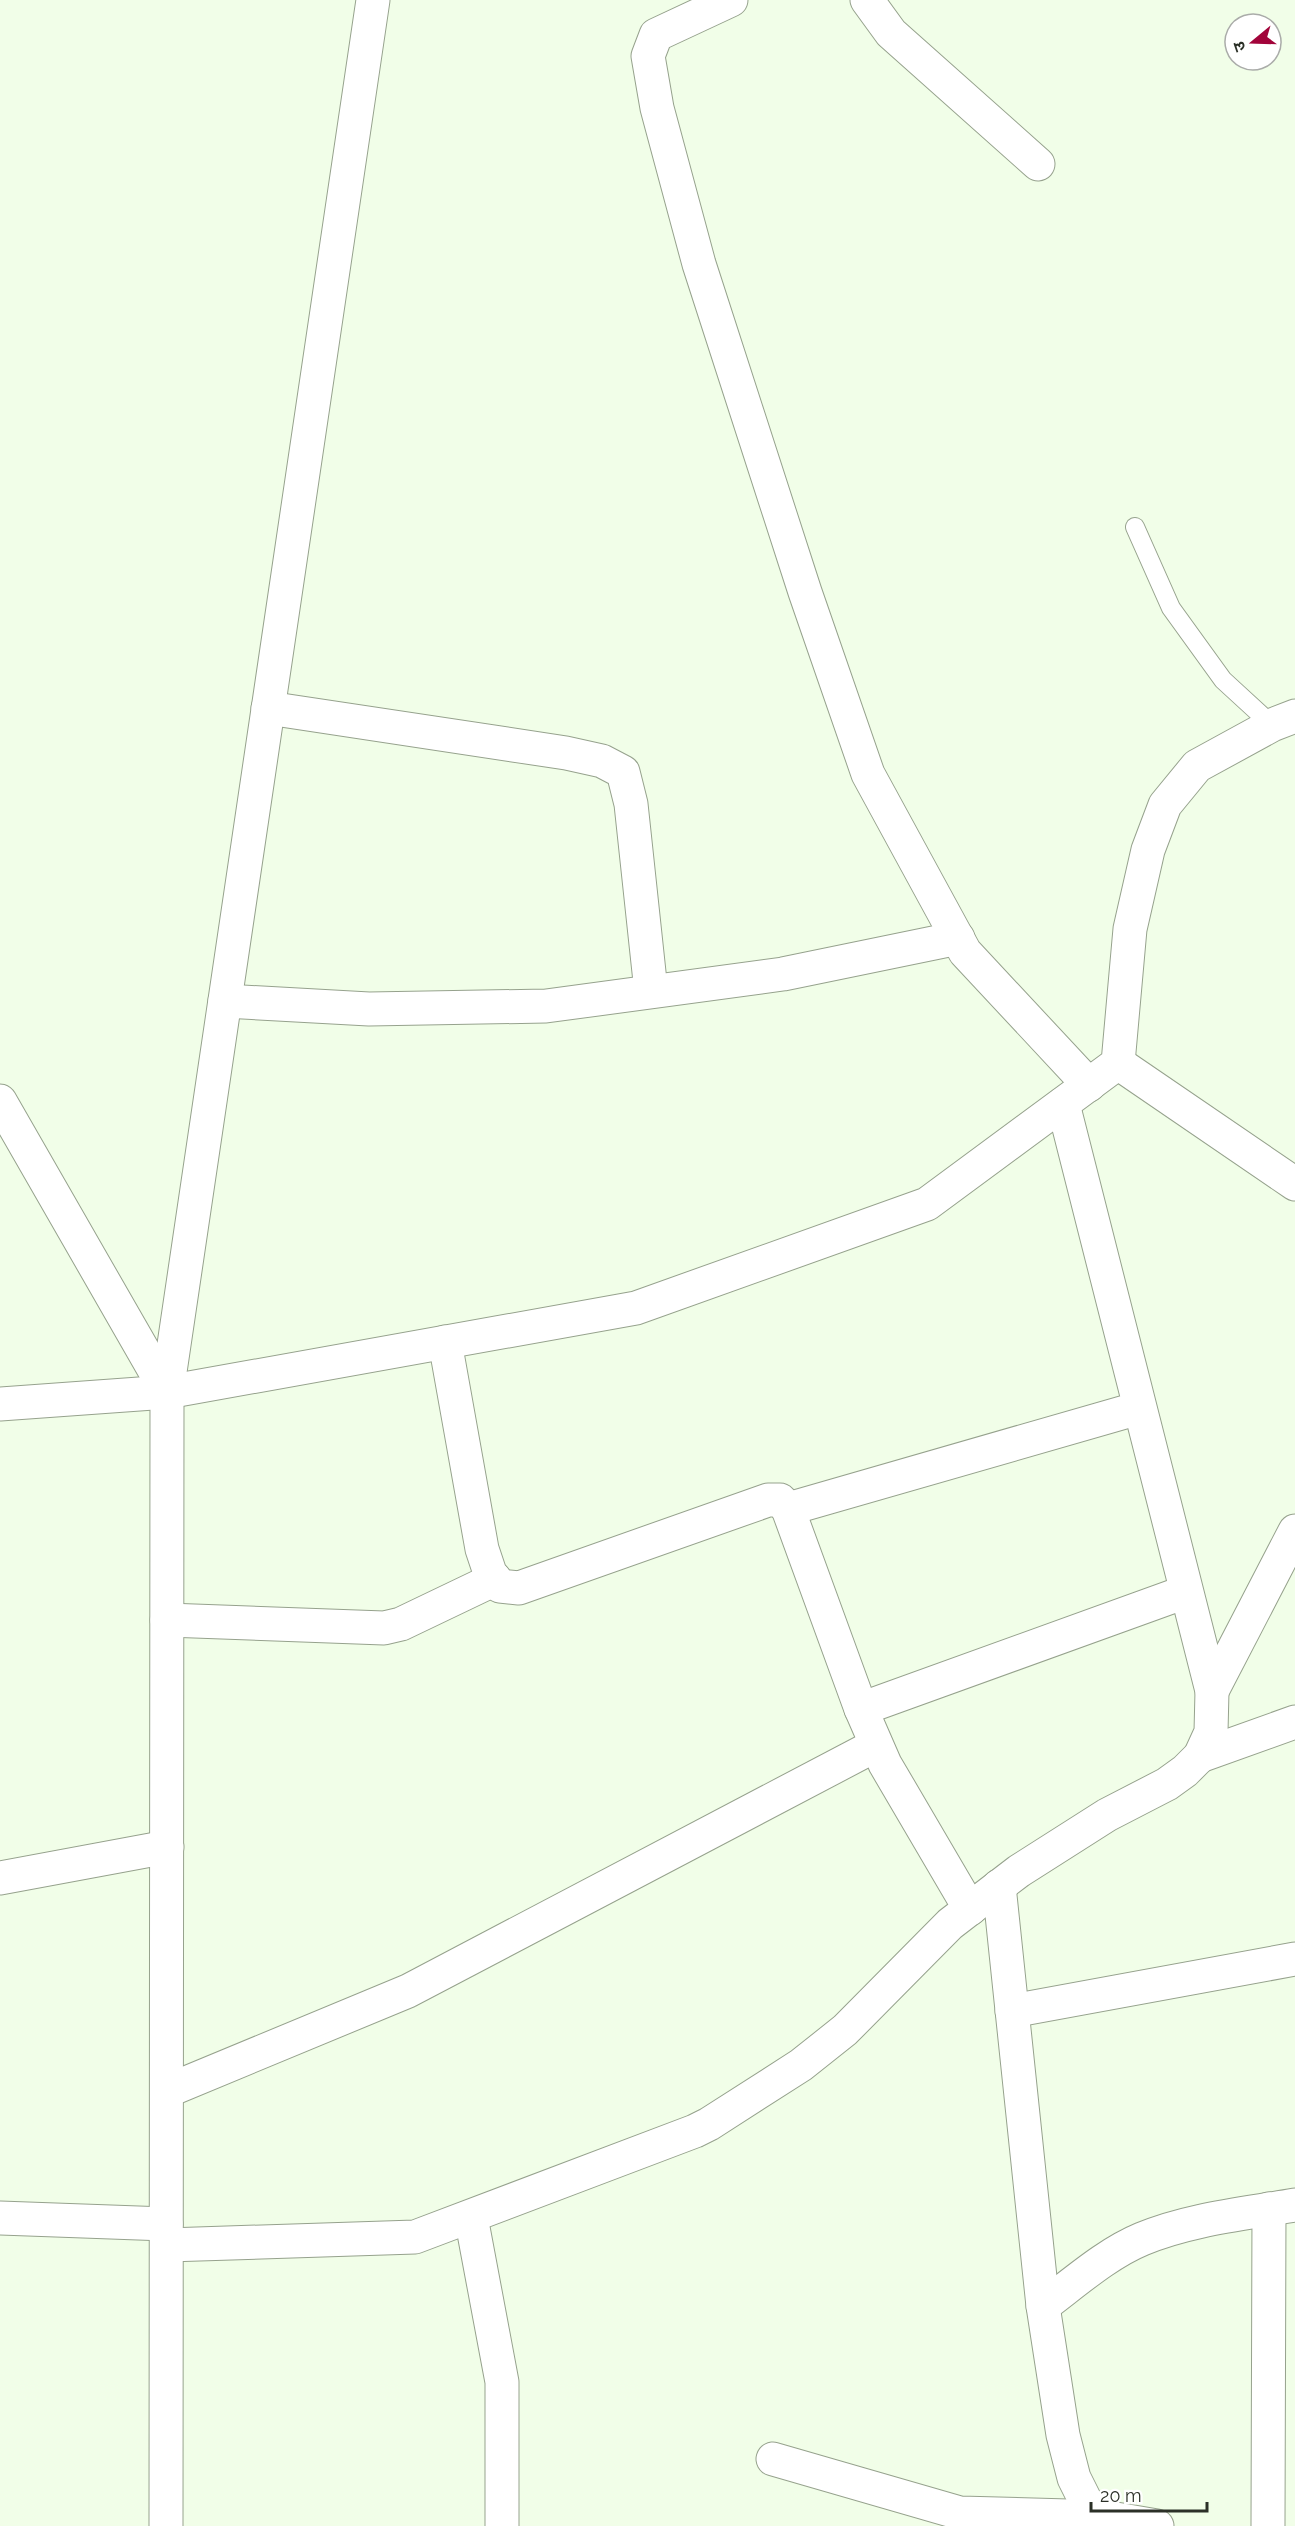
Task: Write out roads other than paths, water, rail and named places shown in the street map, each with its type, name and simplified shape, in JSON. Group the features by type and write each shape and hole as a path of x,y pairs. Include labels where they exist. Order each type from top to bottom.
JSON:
{"street":[{"path":"166,2526 167,1392 373,0"},
{"path":"731,0 656,35 648,56 657,108 699,264 805,592 868,774 965,952 1089,1085"},
{"path":"867,0 891,33 1038,164"},
{"path":"268,708 566,753 602,761 623,772 631,804 651,991"},
{"path":"0,1404 167,1392 636,1308 927,1204 1118,1063 1130,929 1148,850 1165,805 1197,766 1283,721"},
{"path":"225,1001 369,1009 534,1006 783,974 958,938"},
{"path":"1118,1063 1295,1184"},
{"path":"0,1101 167,1392"},
{"path":"0,2218 166,2234 400,2239 430,2232 471,2217 709,2124 801,2065 845,2030 950,1924 1019,1870 1107,1815 1167,1784 1200,1756 1211,1732 1212,1691 1185,1592 1063,1104"},
{"path":"445,1342 482,1550 490,1573 500,1586 519,1588 768,1500 780,1500 788,1509 876,1745 970,1909"},
{"path":"788,1509 1139,1408"},
{"path":"1212,1691 1295,1531"},
{"path":"167,1620 384,1628 401,1624 495,1579"},
{"path":"861,1709 1185,1592"},
{"path":"1200,1756 1295,1722"},
{"path":"167,2091 408,1991 876,1745"},
{"path":"0,1878 167,1847"},
{"path":"999,1886 1042,2306 1063,2435 1074,2478 1088,2504 1104,2517"},
{"path":"1012,2011 1295,1959"},
{"path":"1042,2306 1106,2259 1140,2240 1177,2227 1282,2207 1268,2526"},
{"path":"471,2217 502,2382 502,2526"},
{"path":"773,2459 960,2513 1104,2517 1157,2526"}],"lane":[{"path":"1135,527 1171,608 1223,680 1283,721"}]}
